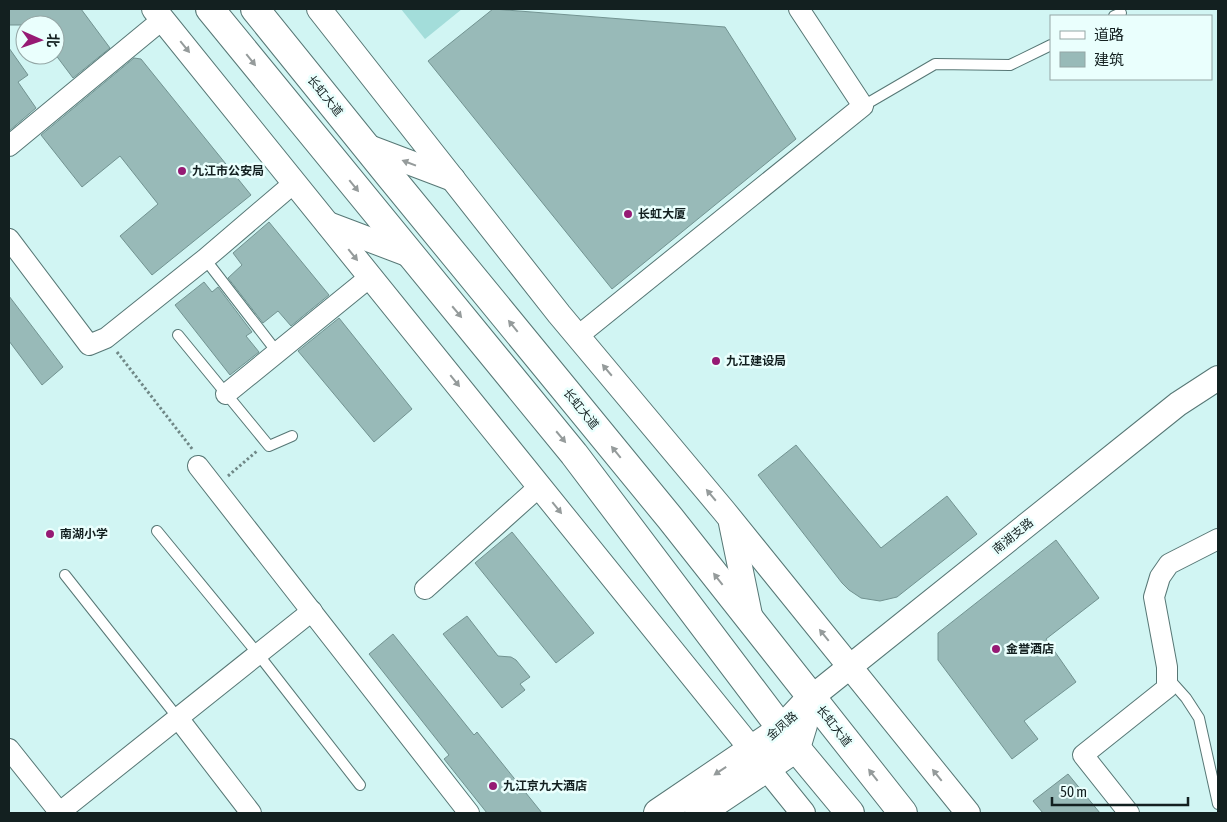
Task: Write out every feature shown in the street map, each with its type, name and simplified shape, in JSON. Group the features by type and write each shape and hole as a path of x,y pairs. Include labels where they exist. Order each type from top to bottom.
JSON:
{"main road":[{"path":"210,9 574,454 789,739 850,813"},
{"name":"长虹大道","path":"255,9 670,518 903,813"},
{"name":"金凤路","path":"658,813 759,759 789,739 812,697"},
{"name":"金凤路","path":"699,813 759,759"}],"street":[{"path":"319,9 559,314 730,518 968,813"},
{"path":"578,336 863,106 799,9"},
{"path":"9,146 157,12 803,813"},
{"path":"366,146 453,179"},
{"path":"9,239 89,345 106,338 205,259 294,183"},
{"path":"327,223 410,255"},
{"path":"226,394 370,277"},
{"name":"南湖支路","path":"812,697 1178,404 1218,378"},
{"path":"197,459 215,487 469,813"},
{"path":"425,589 540,486"},
{"path":"730,518 751,620"},
{"path":"1129,813 1083,755 1167,688 1167,667 1154,597 1160,576 1169,564 1218,539"},
{"path":"9,749 60,813 312,611"},
{"path":"178,718 251,813"}],"lane":[{"path":"863,106 934,64 1010,65 1050,46"},
{"path":"205,259 277,352"},
{"path":"178,335 269,446 292,436"},
{"path":"157,531 258,654 360,785"},
{"path":"65,575 178,718"},
{"path":"1167,676 1186,698 1199,718 1218,802"}],"path":[{"path":"106,338 197,459"},
{"path":"215,487 267,443"}],"shaded area":[{"path":"401,9 462,9 425,39"}],"building":[{"path":"9,9 81,9 110,48 73,78 63,65 65,65 65,15 15,15 15,25 9,25"},
{"name":"长虹大厦","path":"493,9 725,27 796,139 612,289 428,61"},
{"path":"9,48 15,57 15,65 21,65 28,75 18,82 36,108 9,131"},
{"name":"九江市公安局","path":"134,58 141,59 251,195 152,275 120,236 158,204 120,156 82,187 41,135"},
{"path":"269,222 329,295 291,326 278,311 263,323 228,278 242,265 233,253"},
{"path":"204,282 212,292 218,287 252,332 246,336 259,352 230,375 175,305"},
{"path":"9,296 63,367 42,385 9,341"},
{"path":"339,318 412,409 374,442 298,351"},
{"path":"796,445 881,548 947,496 977,534 897,597 880,601 861,598 842,583 758,475"},
{"path":"512,532 594,633 556,663 475,563"},
{"name":"金誉酒店","path":"1056,540 1099,598 1046,639 1076,682 1024,721 1038,739 1012,759 938,660 938,633"},
{"path":"467,616 498,656 511,657 516,660 530,677 520,684 525,690 502,708 443,634"},
{"path":"393,634 474,735 477,732 542,813 487,813 444,759 449,755 369,654"},
{"path":"1068,774 1100,813 1043,813 1033,801"}],"place":[{"name":"九江市公安局","path":"182,171"},
{"name":"长虹大厦","path":"628,214"},
{"name":"九江建设局","path":"716,361"},
{"name":"南湖小学","path":"50,534"},
{"name":"金誉酒店","path":"996,649"},
{"name":"九江京九大酒店","path":"493,786"}]}
